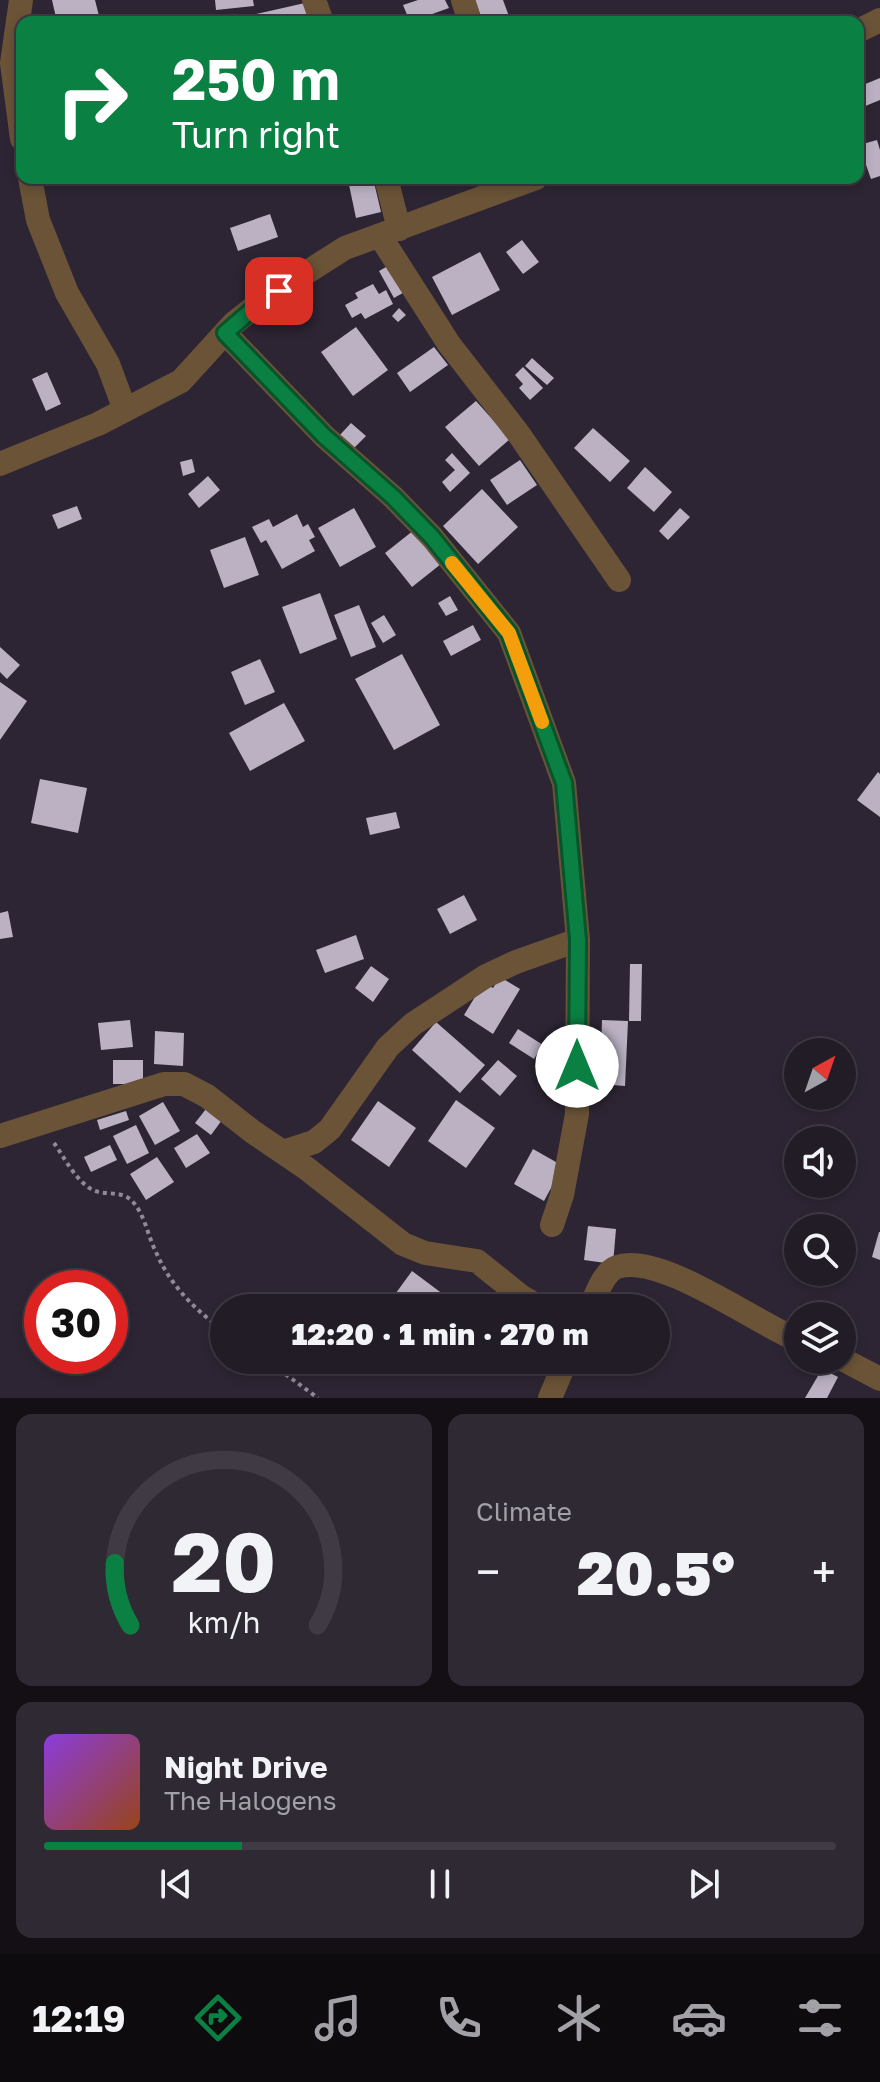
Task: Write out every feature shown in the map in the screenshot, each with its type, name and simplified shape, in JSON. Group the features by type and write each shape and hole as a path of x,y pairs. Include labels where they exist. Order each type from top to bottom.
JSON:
{"street":[{"path":"16,35 12,63 16,93"},
{"path":"31,184 38,220 67,293 108,364 125,410"},
{"path":"386,184 389,232 449,344 518,433 619,580"},
{"path":"0,464 98,424 181,381 225,333 262,301 345,248 517,184"},
{"path":"225,333 324,436 422,527 509,633 564,783 578,940 577,1114 562,1195 552,1225"},
{"path":"283,1152 314,1142 330,1129 388,1047 413,1024 486,976 578,940"},
{"path":"0,1136 164,1084 178,1083 207,1096 403,1244 425,1253 477,1261 518,1294"},
{"path":"597,1294 613,1269 619,1266 644,1267 678,1276 784,1334"},
{"path":"856,1364 878,1373"},
{"path":"550,1398 560,1374"}],"path":[{"path":"37,1123 87,1187 96,1192 118,1193 135,1203 154,1250 174,1285 210,1319"},
{"path":"285,1374 318,1398"}],"building":[{"path":"52,0 95,0 99,16 56,16"},
{"path":"215,0 253,0 254,6 216,10"},
{"path":"418,0 445,0 449,8 427,16 408,16 403,5"},
{"path":"475,0 503,0 509,16 481,16"},
{"path":"305,3 308,16 252,16"},
{"path":"880,78 880,100 864,107 864,85"},
{"path":"877,140 880,176 871,179 864,159 864,144"},
{"path":"349,184 374,184 381,212 356,218"},
{"path":"270,214 278,237 238,251 230,228"},
{"path":"522,240 539,262 523,274 506,252"},
{"path":"480,252 500,290 452,315 432,277"},
{"path":"393,263 408,290 394,298 379,271"},
{"path":"373,284 379,294 386,290 393,304 365,319 361,313 352,318 345,305 358,298 355,293"},
{"path":"399,308 406,315 398,322 392,316"},
{"path":"356,327 388,370 353,396 321,352"},
{"path":"434,347 448,365 410,392 397,373"},
{"path":"532,358 554,378 547,385 525,366"},
{"path":"523,367 543,388 530,400 519,388 523,384 515,375"},
{"path":"47,372 61,404 46,411 32,379"},
{"path":"476,401 510,439 479,466 445,427"},
{"path":"351,423 366,436 353,449 339,436"},
{"path":"593,428 630,461 610,482 574,448"},
{"path":"452,453 470,473 450,492 442,482 455,470 445,460"},
{"path":"192,459 195,472 183,476 180,462"},
{"path":"520,460 537,485 507,505 490,480"},
{"path":"645,467 672,492 654,512 627,488"},
{"path":"208,476 220,490 199,508 188,494"},
{"path":"482,489 518,527 478,564 443,526"},
{"path":"77,506 82,519 58,529 52,515"},
{"path":"354,508 376,547 340,567 318,528"},
{"path":"680,508 690,517 668,540 659,531"},
{"path":"297,514 303,527 308,524 315,537 309,540 315,551 282,569 266,540 261,543 252,527 269,519 273,527"},
{"path":"414,530 441,564 412,587 385,553"},
{"path":"245,537 259,575 224,588 210,550"},
{"path":"320,593 337,639 300,654 282,607"},
{"path":"450,596 458,610 446,616 438,603"},
{"path":"359,605 376,647 351,657 334,615"},
{"path":"384,615 396,635 383,643 371,623"},
{"path":"473,625 481,640 451,656 443,641"},
{"path":"0,647 20,665 7,679 0,672"},
{"path":"402,654 440,725 394,750 355,679"},
{"path":"260,659 275,692 245,705 231,672"},
{"path":"0,682 27,701 0,740"},
{"path":"284,703 305,741 250,771 229,733"},
{"path":"878,772 880,774 880,817 857,800"},
{"path":"40,779 87,788 78,833 31,823"},
{"path":"396,812 400,828 370,835 366,818"},
{"path":"464,895 477,920 450,934 437,909"},
{"path":"8,911 13,937 0,939 0,913"},
{"path":"356,935 364,959 325,973 316,950"},
{"path":"630,964 642,964 641,1021 629,1021"},
{"path":"371,966 389,979 373,1002 355,988"},
{"path":"500,977 520,989 493,1034 464,1015 484,982 493,988"},
{"path":"130,1020 133,1047 101,1050 98,1023"},
{"path":"602,1020 628,1021 625,1086 600,1084"},
{"path":"436,1022 485,1065 460,1093 412,1050"},
{"path":"518,1029 543,1045 534,1059 509,1043"},
{"path":"155,1031 184,1033 183,1066 154,1064"},
{"path":"113,1060 143,1060 143,1084 113,1084"},
{"path":"498,1060 517,1076 500,1096 481,1079"},
{"path":"456,1100 495,1128 466,1168 428,1141"},
{"path":"378,1101 416,1128 389,1167 351,1140"},
{"path":"163,1102 180,1131 155,1145 139,1116"},
{"path":"206,1109 222,1120 211,1135 195,1123"},
{"path":"126,1111 129,1120 100,1130 97,1120"},
{"path":"136,1125 149,1153 127,1164 113,1136"},
{"path":"197,1134 210,1153 186,1168 174,1148"},
{"path":"110,1145 117,1160 91,1172 84,1157"},
{"path":"533,1149 563,1166 544,1201 514,1184"},
{"path":"157,1157 174,1182 146,1200 130,1174"},
{"path":"588,1226 616,1229 613,1264 584,1260"},
{"path":"880,1232 880,1260 872,1257"},
{"path":"412,1271 443,1294 395,1294"},
{"path":"819,1374 838,1377 827,1398 805,1398"}],"slow traffic":[{"path":"452,563 509,633 542,722"}],"route":[{"path":"279,291 262,301 225,333 324,436 393,497 432,537 509,633 564,783 578,940 577,1066"}]}
